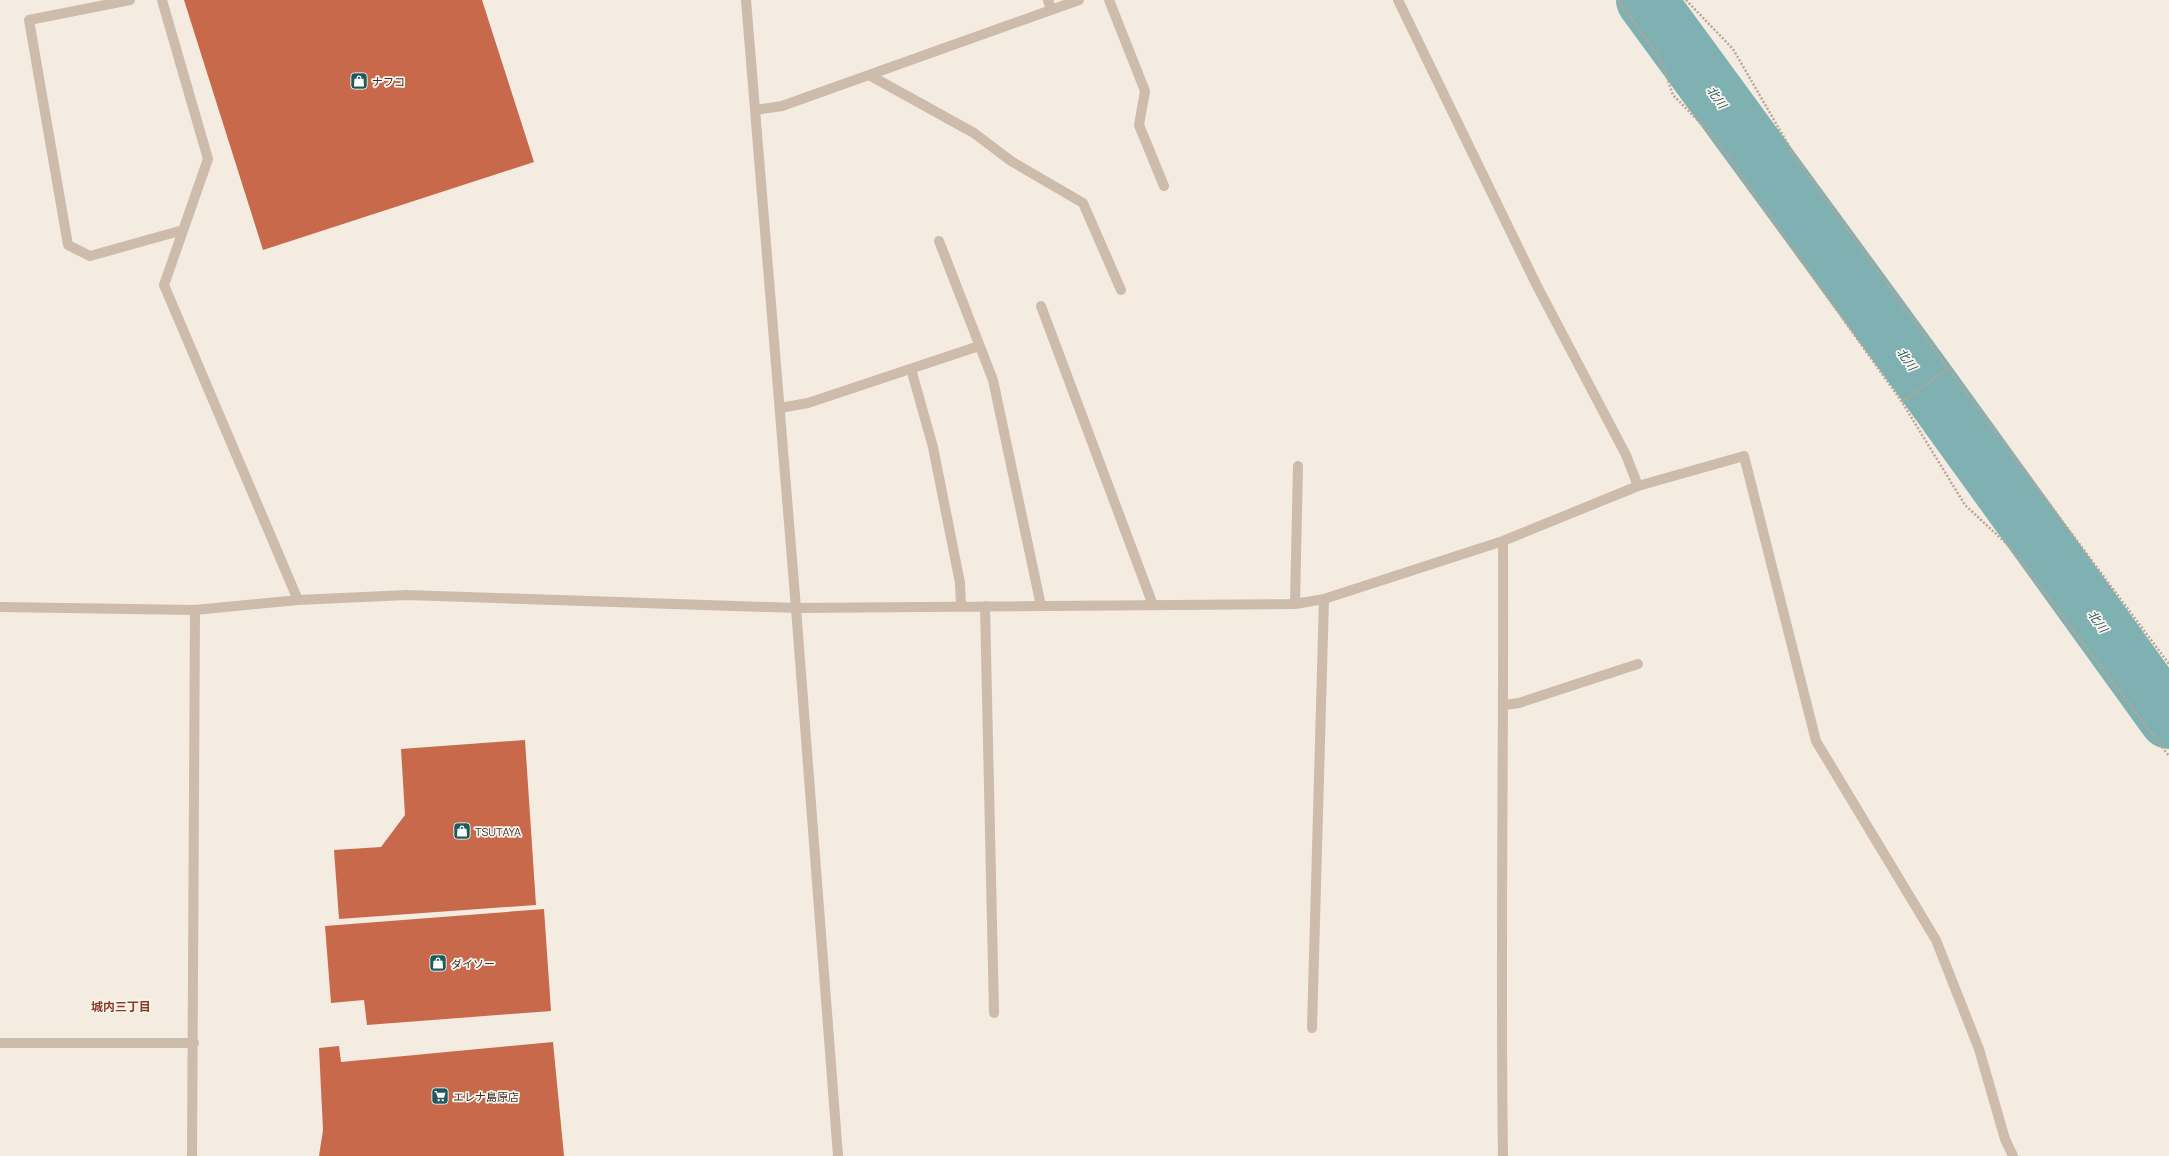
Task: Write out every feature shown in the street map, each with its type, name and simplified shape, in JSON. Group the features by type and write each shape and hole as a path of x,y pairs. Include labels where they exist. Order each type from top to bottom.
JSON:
{"street":[{"path":"130,0 29,20 68,245 90,256 183,230"},
{"path":"162,0 208,160 164,285 298,600"},
{"path":"746,0 796,608 838,1156"},
{"path":"755,110 782,106 870,75 1049,5 1079,0"},
{"path":"1109,0 1145,91 1139,125 1164,186"},
{"path":"1398,0 1536,284 1626,455 1638,486"},
{"path":"870,75 974,132 1010,161 1083,202 1121,290"},
{"path":"939,241 993,380 1041,606"},
{"path":"1041,306 1154,605"},
{"path":"780,408 808,403 979,346"},
{"path":"911,369 933,447 960,583 961,606"},
{"path":"0,607 195,610 298,600 407,595 796,608 1295,604 1324,599 1503,541 1638,486 1744,456 1816,741 1936,940 1978,1049 2005,1139 2014,1156"},
{"path":"1295,604 1298,466"},
{"path":"1503,541 1504,705 1501,985 1503,1156"},
{"path":"1312,1028 1324,599"},
{"path":"985,606 994,1013"},
{"path":"192,1156 194,1043 195,610"},
{"path":"1504,705 1519,703 1638,664"},
{"path":"0,1043 194,1043"}],"path":[{"path":"1618,0 1660,58 1674,95 1713,136 1902,402 1965,505 2009,546 2169,756"},
{"path":"1686,0 1733,49 1796,158 1948,368 2169,664"},
{"path":"1902,402 1948,368"}],"building":[{"name":"ナフコ","path":"184,0 482,0 534,162 263,250"},
{"name":"TSUTAYA","path":"525,740 536,905 339,919 334,850 381,847 405,815 401,749"},
{"name":"ダイソー","path":"544,909 551,1011 367,1025 364,1000 331,1003 325,926"},
{"name":"エレナ島原店","path":"553,1042 564,1156 319,1156 323,1130 319,1048 339,1046 341,1062"}],"waterway":[{"name":"北川","path":"1646,0 1922,377 2169,719"}],"place":[{"name":"ナフコ","path":"359,81"},
{"name":"TSUTAYA","path":"462,831"},
{"name":"ダイソー","path":"438,963"},
{"name":"エレナ島原店","path":"440,1096"}],"district":[{"name":"城内三丁目","path":"121,1006"}]}
